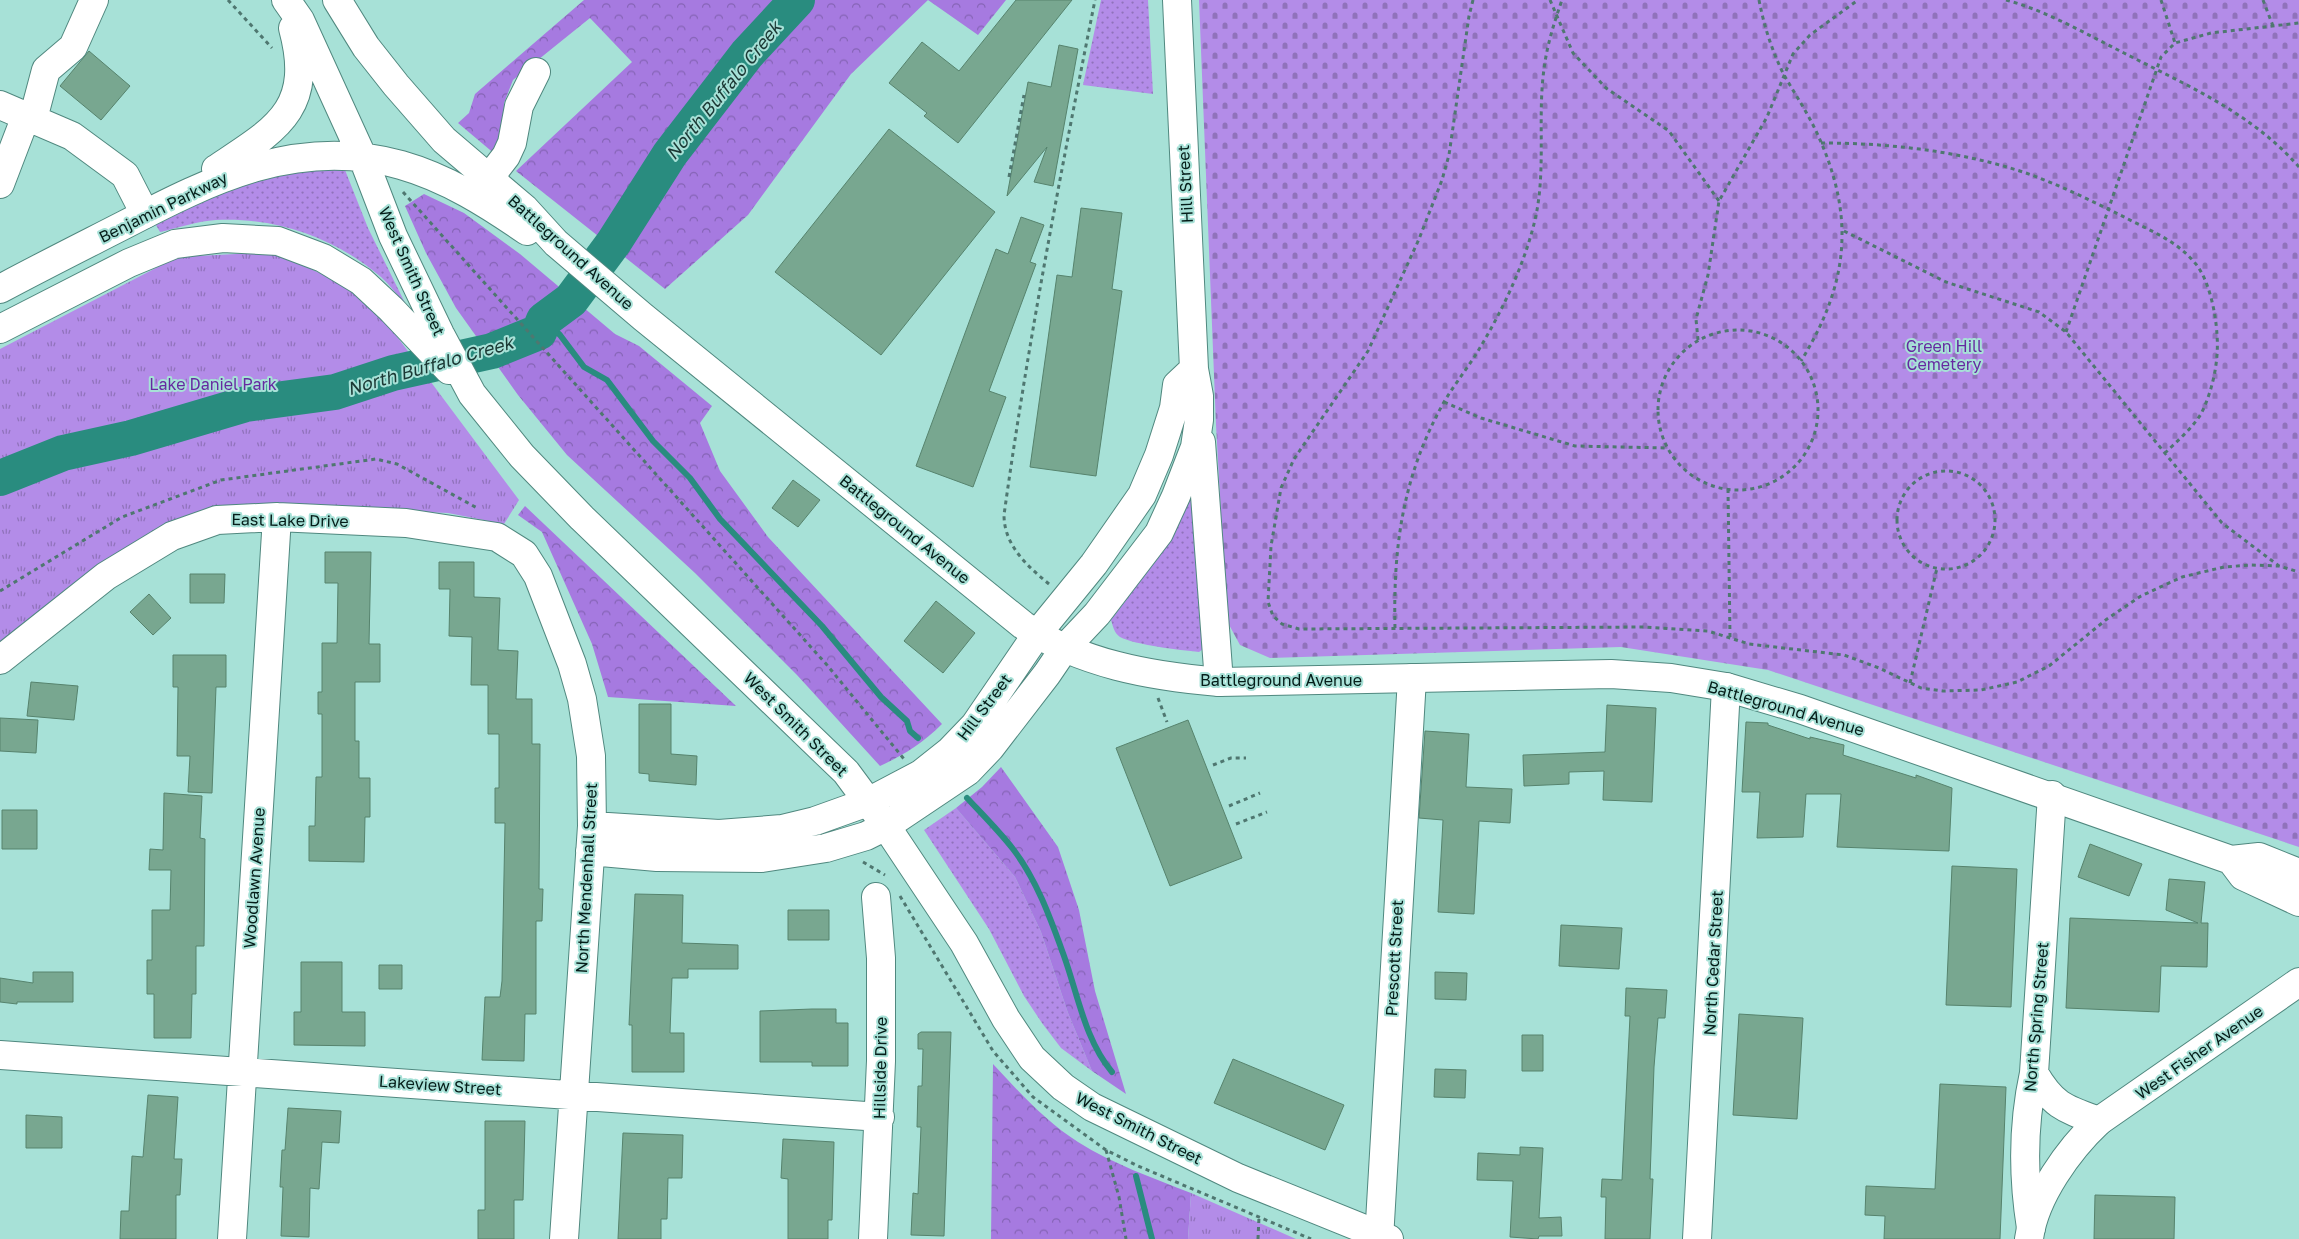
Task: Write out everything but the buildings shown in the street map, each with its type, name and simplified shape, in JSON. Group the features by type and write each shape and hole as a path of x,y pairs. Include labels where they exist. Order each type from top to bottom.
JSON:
{"street":[{"path":"0,184 29,117 46,70 73,47 94,0"},
{"path":"0,105 72,136 125,175 157,208 260,139 282,121 293,104 298,89 299,66 297,41 286,0"},
{"path":"286,0 300,20 363,158"},
{"name":"Battleground Avenue","path":"336,0 366,48 444,140 525,209 556,243 643,317 1037,634 1064,649 1139,672 1167,678 1218,682 1611,674 1671,678 1726,687 1800,709 2052,795 2231,860 2259,858 2299,873"},
{"name":"Hill Street","path":"1177,0 1194,369 1199,396 1199,420 1218,682"},
{"path":"488,178 506,156 512,143 520,106 536,72"},
{"name":"Benjamin Parkway","path":"0,289 157,208 226,176 262,164 300,158 339,156 390,162 432,176 500,212 532,234 556,243"},
{"name":"West Smith Street","path":"363,158 394,236 430,337 472,394 522,456 582,518 846,772 886,826 964,944 1006,1019 1032,1058 1063,1087 1092,1107 1238,1178 1382,1238"},
{"path":"0,329 129,263 175,244 223,238 278,241 323,258 361,281 391,309 430,337"},
{"name":"Hill Street","path":"591,838 744,834 782,829 815,821 868,802 918,776 950,750 975,725 1037,634 1094,564 1142,495 1159,455 1174,408 1177,385 1194,369"},
{"name":"Hill Street","path":"591,838 657,857 762,858 826,848 866,836 886,826 968,771 995,741 1064,649 1097,614 1159,533 1195,447 1199,420"},
{"name":"East Lake Drive","path":"0,660 106,576 172,536 217,520 277,517 406,524 478,533 502,539"},
{"name":"Woodlawn Avenue","path":"232,1239 277,517"},
{"name":"North Mendenhall Street","path":"502,539 524,554 538,576 572,664 582,699 591,756 591,838 564,1239"},
{"name":"Prescott Street","path":"1382,1238 1412,678"},
{"name":"North Cedar Street","path":"1697,1239 1726,687"},
{"name":"North Spring Street","path":"2030,1233 2025,1191 2029,1094 2034,1073 2052,795"},
{"path":"2231,860 2243,876 2293,897 2299,902"},
{"name":"Hillside Drive","path":"873,1239 880,1116 881,958 876,897"},
{"name":"West Fisher Avenue","path":"2030,1233 2059,1168 2083,1136 2099,1121 2299,982"},
{"name":"Lakeview Street","path":"0,1055 880,1116"},
{"path":"2034,1073 2052,1100 2068,1110 2099,1121"}],"path":[{"path":"228,0 277,53"},
{"path":"1047,591 1051,586 1030,569 1007,536 1004,527 1004,515 1018,412 1051,226 1095,0"},
{"path":"1473,0 1469,16 1449,155 1442,180 1419,239 1368,351 1294,459 1281,488 1271,546 1268,602 1273,616 1282,624 1299,629 1644,627 1708,631 1749,644 1844,655 1921,688 1943,692 1981,690 2017,682 2049,666 2107,619 2141,596 2182,577 2224,567 2279,566 2299,572"},
{"path":"1550,0 1573,52 1606,88 1669,132 1719,201"},
{"path":"1395,628 1394,578 1401,517 1420,451 1444,402 1478,350 1500,311 1524,255 1535,222 1540,178 1543,70 1550,35 1562,0"},
{"path":"1759,0 1765,30 1784,74 1817,132 1836,186 1844,231 1837,285 1819,332 1801,361"},
{"path":"1698,340 1696,319 1710,266 1719,201 1767,117 1792,54 1810,35 1858,0"},
{"path":"2006,0 2069,25 2200,91 2243,117 2281,146 2299,167"},
{"path":"2161,0 2175,43"},
{"path":"2263,0 2273,26"},
{"path":"2066,332 2161,57 2175,43 2211,33 2299,23"},
{"path":"1009,177 1024,95"},
{"path":"1821,143 1874,143 1943,153 2026,173 2108,209 2176,244 2196,264 2209,293 2216,321 2219,351 2211,386 2201,413 2164,454"},
{"path":"398,187 821,658 906,761"},
{"path":"1844,231 1946,282 2039,312 2066,332 2077,343 2164,454 2222,523 2279,566"},
{"path":"1747,330 1772,337 1793,351 1809,371 1818,395 1818,421 1810,445 1796,466 1773,482 1747,490 1719,488 1694,478 1674,459 1661,435 1657,408 1662,381 1676,358 1698,340 1721,331 1747,330"},
{"path":"1444,402 1481,418 1575,446 1668,448"},
{"path":"1947,470 1964,474 1978,483 1989,496 1995,512 1994,529 1988,545 1977,558 1963,566 1946,569 1937,568 1916,559 1905,548 1898,534 1896,519 1899,504 1906,491 1917,480 1930,473 1947,470"},
{"path":"1728,489 1730,638"},
{"path":"1910,683 1937,568"},
{"path":"1158,698 1167,722"},
{"path":"1213,765 1231,758 1246,758"},
{"path":"1229,806 1260,793"},
{"path":"1236,824 1267,812"},
{"path":"1126,1239 1119,1197 1106,1150 1311,1239"},
{"path":"1258,1239 1259,1217"}],"green space":[{"path":"584,0 928,0 851,74 748,215 665,289 516,171 632,62 590,18 513,80 504,103 503,142 496,155 458,123 469,113 475,94"},
{"path":"928,0 1006,0 978,35"},
{"path":"1101,0 1148,0 1153,94 1083,85"},
{"name":"Green Hill Cemetery","path":"1199,0 2299,0 2299,847 1768,670 1621,647 1270,658 1240,645 1227,621 1216,425"},
{"path":"317,170 345,170 368,228 406,305 384,280 363,263 344,251 303,232 282,226 238,220 216,220 195,223 160,232 156,225 196,205 253,183 294,173"},
{"path":"424,194 464,213 520,254 615,334 639,346 712,406 700,423 720,471 768,537 942,724 913,748 880,766 797,675 695,573 567,455 518,395 456,308 426,253 405,206"},
{"name":"Lake Daniel Park","path":"275,252 366,295 519,500 504,524 448,513 269,505 224,512 0,649 0,349 177,257"},
{"path":"1196,481 1203,649 1199,652 1147,645 1120,637 1115,631 1111,620 1170,542"},
{"path":"525,506 736,706 608,697 592,644 542,532 518,515"},
{"path":"1001,767 1058,847 1079,910 1095,991 1126,1094 1092,1071 1068,1013 1041,932 1015,877 956,808 982,787"},
{"path":"956,808 1015,877 1041,932 1068,1013 1092,1071 1061,1048 1042,1023 1024,996 989,929 924,830"},
{"path":"993,1064 1044,1116 1078,1142 1119,1164 1191,1193 1188,1239 991,1239"},
{"path":"1191,1193 1296,1239 1188,1239"}],"waterway":[{"name":"North Buffalo Creek","path":"0,478 63,453 131,438 246,404 335,392 393,373 492,351 539,332 544,320 571,300 614,242 670,154 747,54 797,0"},
{"path":"544,320 560,335 584,367 607,380 653,441 690,478 720,519 822,626 881,697 907,721 910,731 918,738"},
{"path":"967,798 1008,842 1029,874 1054,928 1089,1032 1095,1046 1112,1072"},
{"path":"1136,1176 1152,1239"}]}
